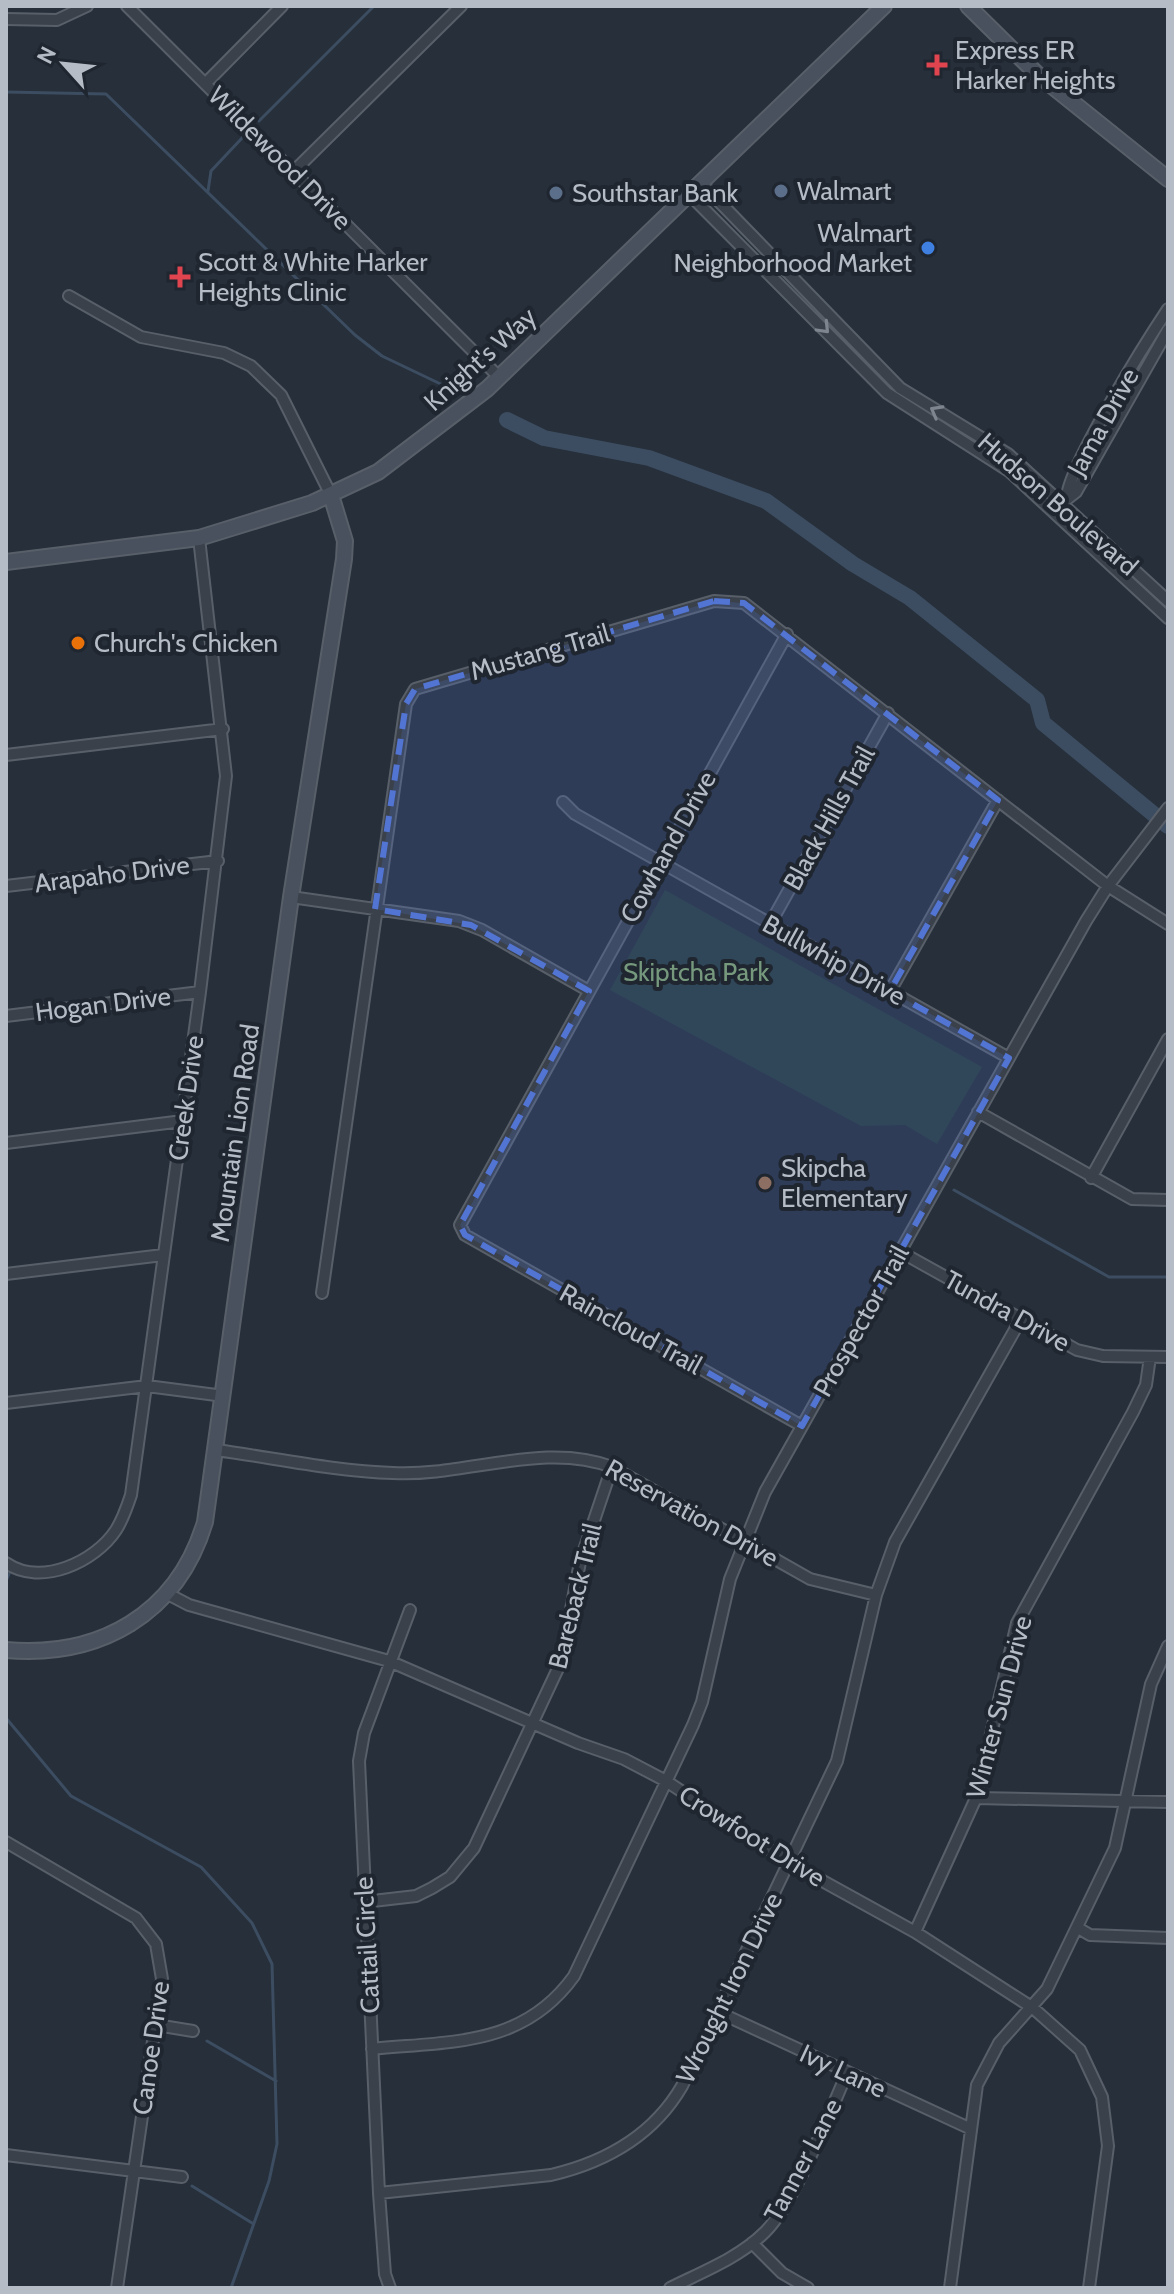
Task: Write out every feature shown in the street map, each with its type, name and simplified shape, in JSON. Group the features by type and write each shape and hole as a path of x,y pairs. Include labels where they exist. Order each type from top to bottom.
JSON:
{"main road":[{"name":"Knight's Way","path":"6,562 199,538 270,518 331,495 406,453 462,412 500,378 884,6"},
{"path":"968,6 1036,73 1168,179"},
{"name":"Mountain Lion Road","path":"6,1650 41,1653 89,1644 130,1625 166,1593 181,1574 200,1537 224,1396 291,897 344,559 345,541 331,495"}],"street":[{"path":"6,19 57,20 87,6"},
{"name":"Wildewood Drive","path":"127,6 500,378"},
{"path":"205,84 282,6"},
{"path":"294,171 461,6"},
{"name":"Hudson Boulevard","path":"701,183 808,294 898,403 989,456 1168,618"},
{"name":"Hudson Boulevard","path":"689,194 868,366 908,395 1008,454 1064,500 1168,601"},
{"path":"750,255 761,245"},
{"path":"799,303 808,294"},
{"path":"69,296 141,337 224,353 251,366 281,395 331,495"},
{"name":"Jama Drive","path":"1064,500 1093,438 1168,309"},
{"name":"Jama Drive","path":"1053,511 1076,492 1168,330"},
{"name":"Creek Drive","path":"6,1563 13,1569 36,1572 64,1568 86,1558 115,1532 131,1495 218,861 226,776 199,538"},
{"name":"Mustang Trail","path":"322,1293 406,704 415,689 714,601 744,603 1108,886 1168,924"},
{"name":"Cowhand Drive","path":"461,1230 460,1225 787,634"},
{"name":"Black Hills Trail","path":"770,924 888,713"},
{"path":"6,755 223,729"},
{"path":"890,991 998,800"},
{"name":"Bullwhip Drive","path":"563,802 575,814 1009,1058"},
{"name":"Prospector Trail","path":"372,2049 487,2037 514,2028 552,2003 574,1976 702,1702 723,1606 743,1541 802,1426 899,1251 1108,886 1168,808"},
{"name":"Arapaho Drive","path":"6,886 218,861"},
{"path":"291,897 471,925 589,991"},
{"name":"Hogan Drive","path":"6,1016 200,992"},
{"path":"1091,1178 1168,1039"},
{"path":"978,1112 1132,1199 1168,1200"},
{"path":"6,1143 183,1121"},
{"name":"Raincloud Trail","path":"461,1230 802,1426"},
{"name":"Tundra Drive","path":"899,1251 1091,1354 1168,1357"},
{"path":"6,1274 163,1255"},
{"name":"Wrought Iron Drive","path":"379,2193 551,2175 578,2169 627,2146 660,2120 672,2103 718,2012 837,1761 876,1595 895,1542 1021,1319"},
{"name":"Winter Sun Drive","path":"915,1932 976,1798 1017,1623 1133,1412 1146,1385 1150,1357"},
{"path":"6,1403 147,1386 224,1396"},
{"name":"Reservation Drive","path":"216,1450 393,1473 576,1457 612,1467 810,1579 876,1595"},
{"name":"Bareback Trail","path":"364,1902 416,1896 450,1877 474,1848 561,1662 583,1550 612,1467"},
{"name":"Crowfoot Drive","path":"166,1593 189,1605 389,1661 534,1725 624,1759 666,1781 790,1863 915,1932 1033,2008 1080,2050 1102,2097 1108,2146 1089,2288"},
{"name":"Cattail Circle","path":"390,2288 385,2274 379,2193 359,1761 364,1733 410,1610"},
{"path":"950,2288 977,2085 1012,2026 1033,2008 1047,1989 1115,1848 1151,1684 1168,1646"},
{"path":"976,1798 1168,1802"},
{"name":"Canoe Drive","path":"6,1843 120,1906 146,1927 160,1957 162,1979 117,2288"},
{"path":"1078,1928 1090,1935 1168,1938"},
{"name":"Ivy Lane","path":"718,2012 969,2128"},
{"path":"156,2025 193,2031"},
{"name":"Tanner Lane","path":"670,2288 752,2243 765,2232 786,2201 847,2073"},
{"path":"6,2155 182,2177"},
{"path":"752,2243 782,2273 808,2288"}],"highlighted area":[{"path":"714,601 744,603 998,800 890,991 1009,1058 802,1426 465,1235 460,1225 589,991 471,925 375,909 406,704 415,689"}],"green space":[{"name":"Skiptcha Park","path":"665,890 982,1067 937,1144 905,1125 861,1126 610,990"}],"waterway":[{"path":"259,121 374,6"},
{"path":"6,92 106,94 355,335 382,356 449,388"},
{"path":"208,191 211,171 243,137"},
{"path":"507,420 544,438 649,458 766,501 853,564 910,598 1037,700 1043,723 1168,826"},
{"path":"954,1190 1109,1277 1168,1277"},
{"path":"6,1581 9,1574"},
{"path":"6,1718 71,1796 201,1867 252,1923 272,1964 277,2144 269,2181 231,2288"},
{"path":"207,2041 276,2081"},
{"path":"192,2186 252,2223"}],"place":[{"name":"Express ER Harker Heights","path":"937,65"},
{"name":"Walmart","path":"781,191"},
{"name":"Southstar Bank","path":"556,193"},
{"name":"Walmart Neighborhood Market","path":"928,248"},
{"name":"Scott & White Harker Heights Clinic","path":"180,277"},
{"name":"Church's Chicken","path":"78,643"},
{"name":"Skipcha Elementary","path":"765,1183"}]}
